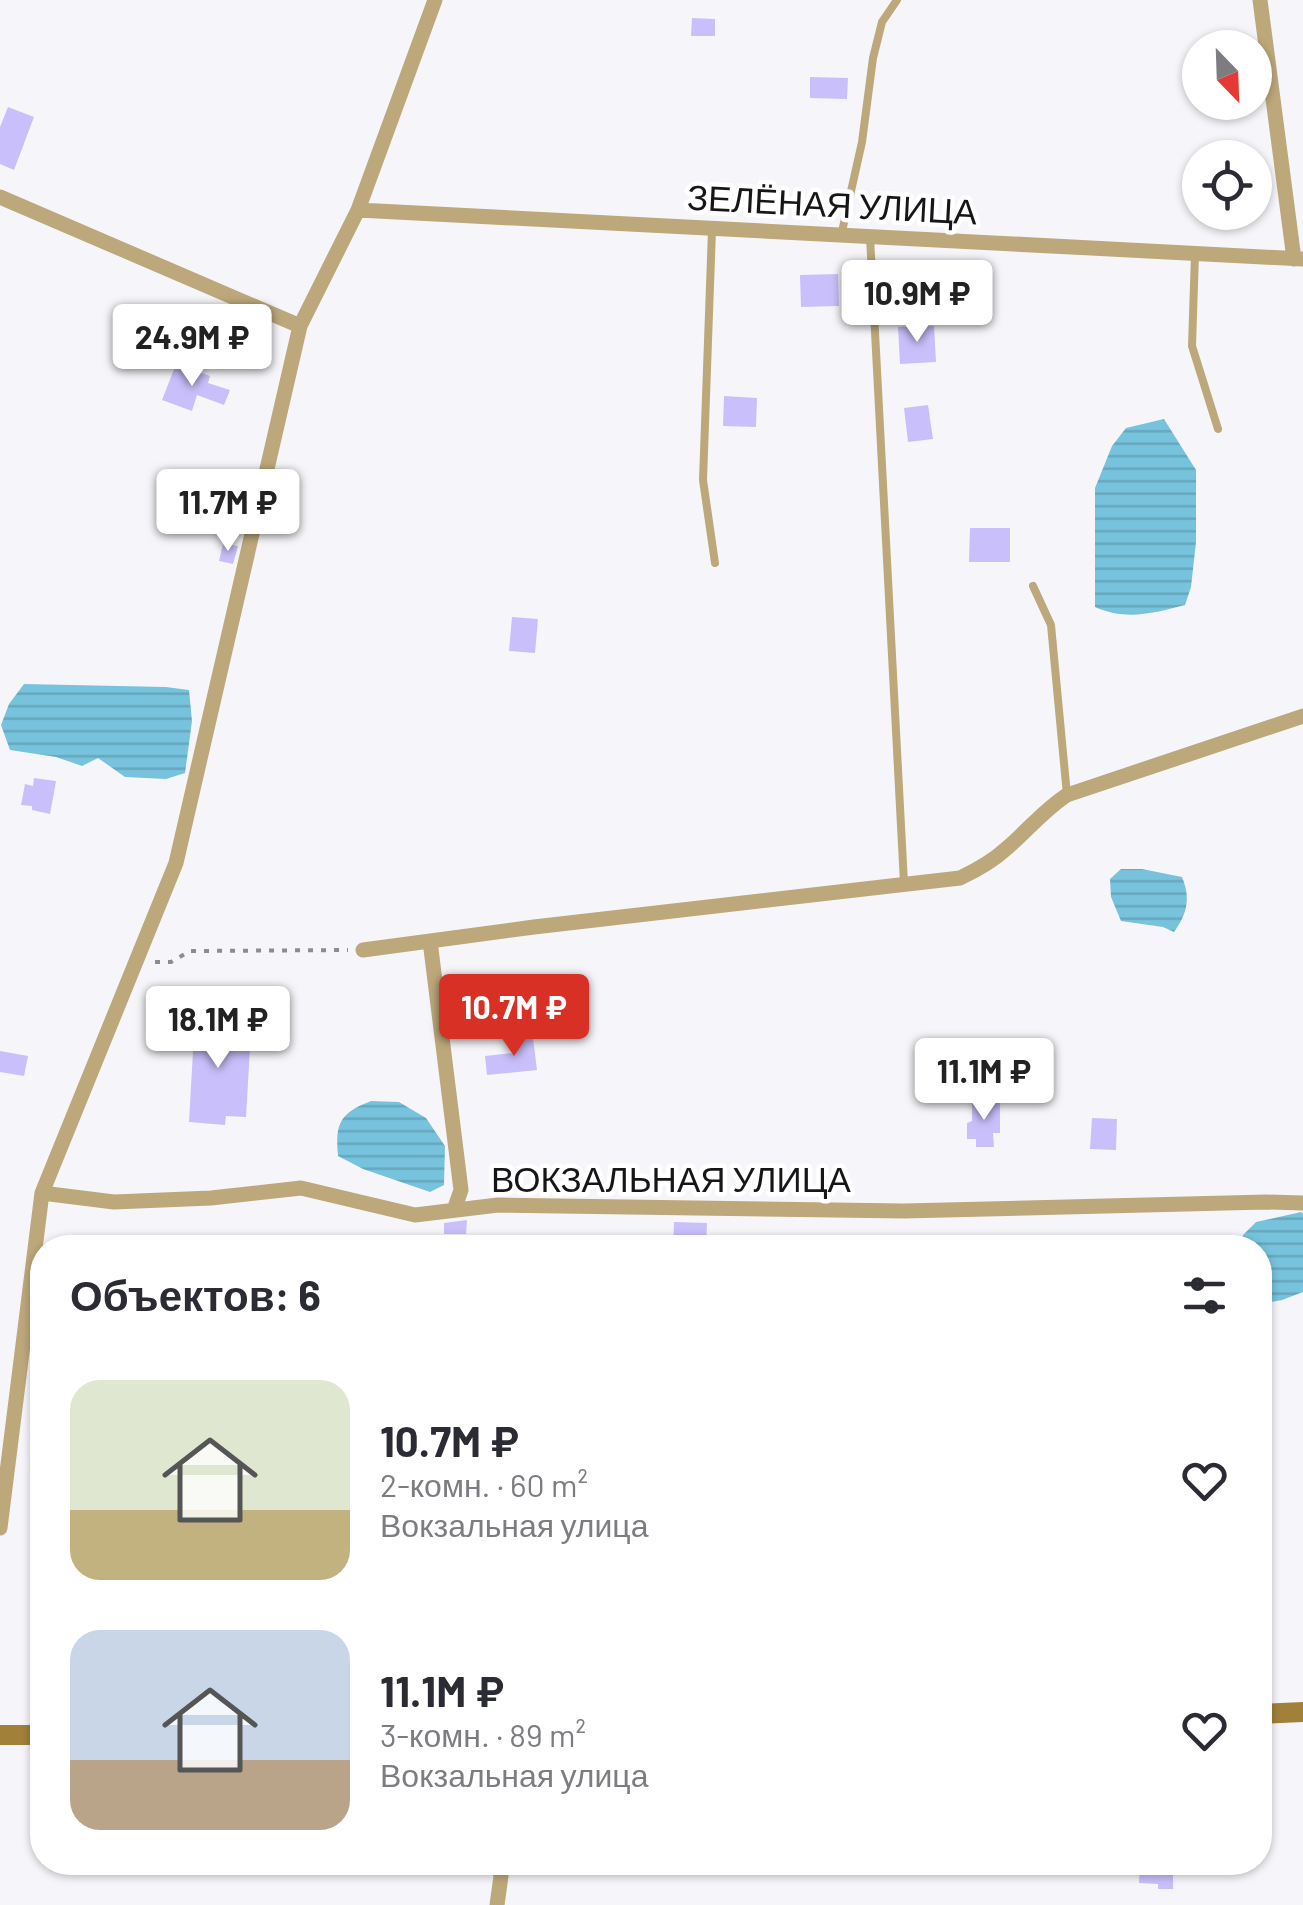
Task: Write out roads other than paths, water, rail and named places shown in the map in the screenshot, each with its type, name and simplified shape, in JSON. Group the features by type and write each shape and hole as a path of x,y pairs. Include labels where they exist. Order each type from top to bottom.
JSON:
{"street":[{"path":"37,1235 42,1194 176,863 300,326 358,210 435,0"},
{"path":"1260,0 1298,259"},
{"path":"0,197 300,326"},
{"name":"ЗЕЛЁНАЯ УЛИЦА","path":"358,210 1298,259"},
{"path":"363,950 960,878 984,866 1044,810 1067,795 1303,716"},
{"path":"430,940 462,1190 454,1210"},
{"name":"ВОКЗАЛЬНАЯ УЛИЦА","path":"42,1194 114,1202 210,1198 301,1188 415,1215 498,1206 904,1212 1303,1203"},
{"path":"0,1528 30,1289"},
{"path":"1272,1713 1303,1712"},
{"path":"0,1735 30,1734"},
{"path":"497,1905 501,1875"}],"lane":[{"path":"842,236 862,142 873,58 882,22 897,0"},
{"path":"712,230 703,480 716,562"},
{"path":"870,238 904,883"},
{"path":"1196,254 1192,346 1218,429"},
{"path":"1033,586 1051,625 1067,795"}],"water":[{"path":"1164,419 1196,470 1196,542 1191,587 1185,605 1140,614 1106,611 1095,607 1095,488 1112,446 1126,428"},
{"path":"24,684 189,690 192,721 185,773 166,779 125,777 98,758 82,766 56,757 10,750 1,725 9,704"},
{"path":"1121,869 1182,877 1186,906 1174,932 1121,921 1111,897 1110,879"},
{"path":"371,1101 399,1102 426,1118 445,1146 444,1185 430,1192 338,1156 342,1121 352,1110"},
{"path":"1303,1214 1303,1292 1272,1302 1272,1235 1243,1235 1256,1222"}]}
